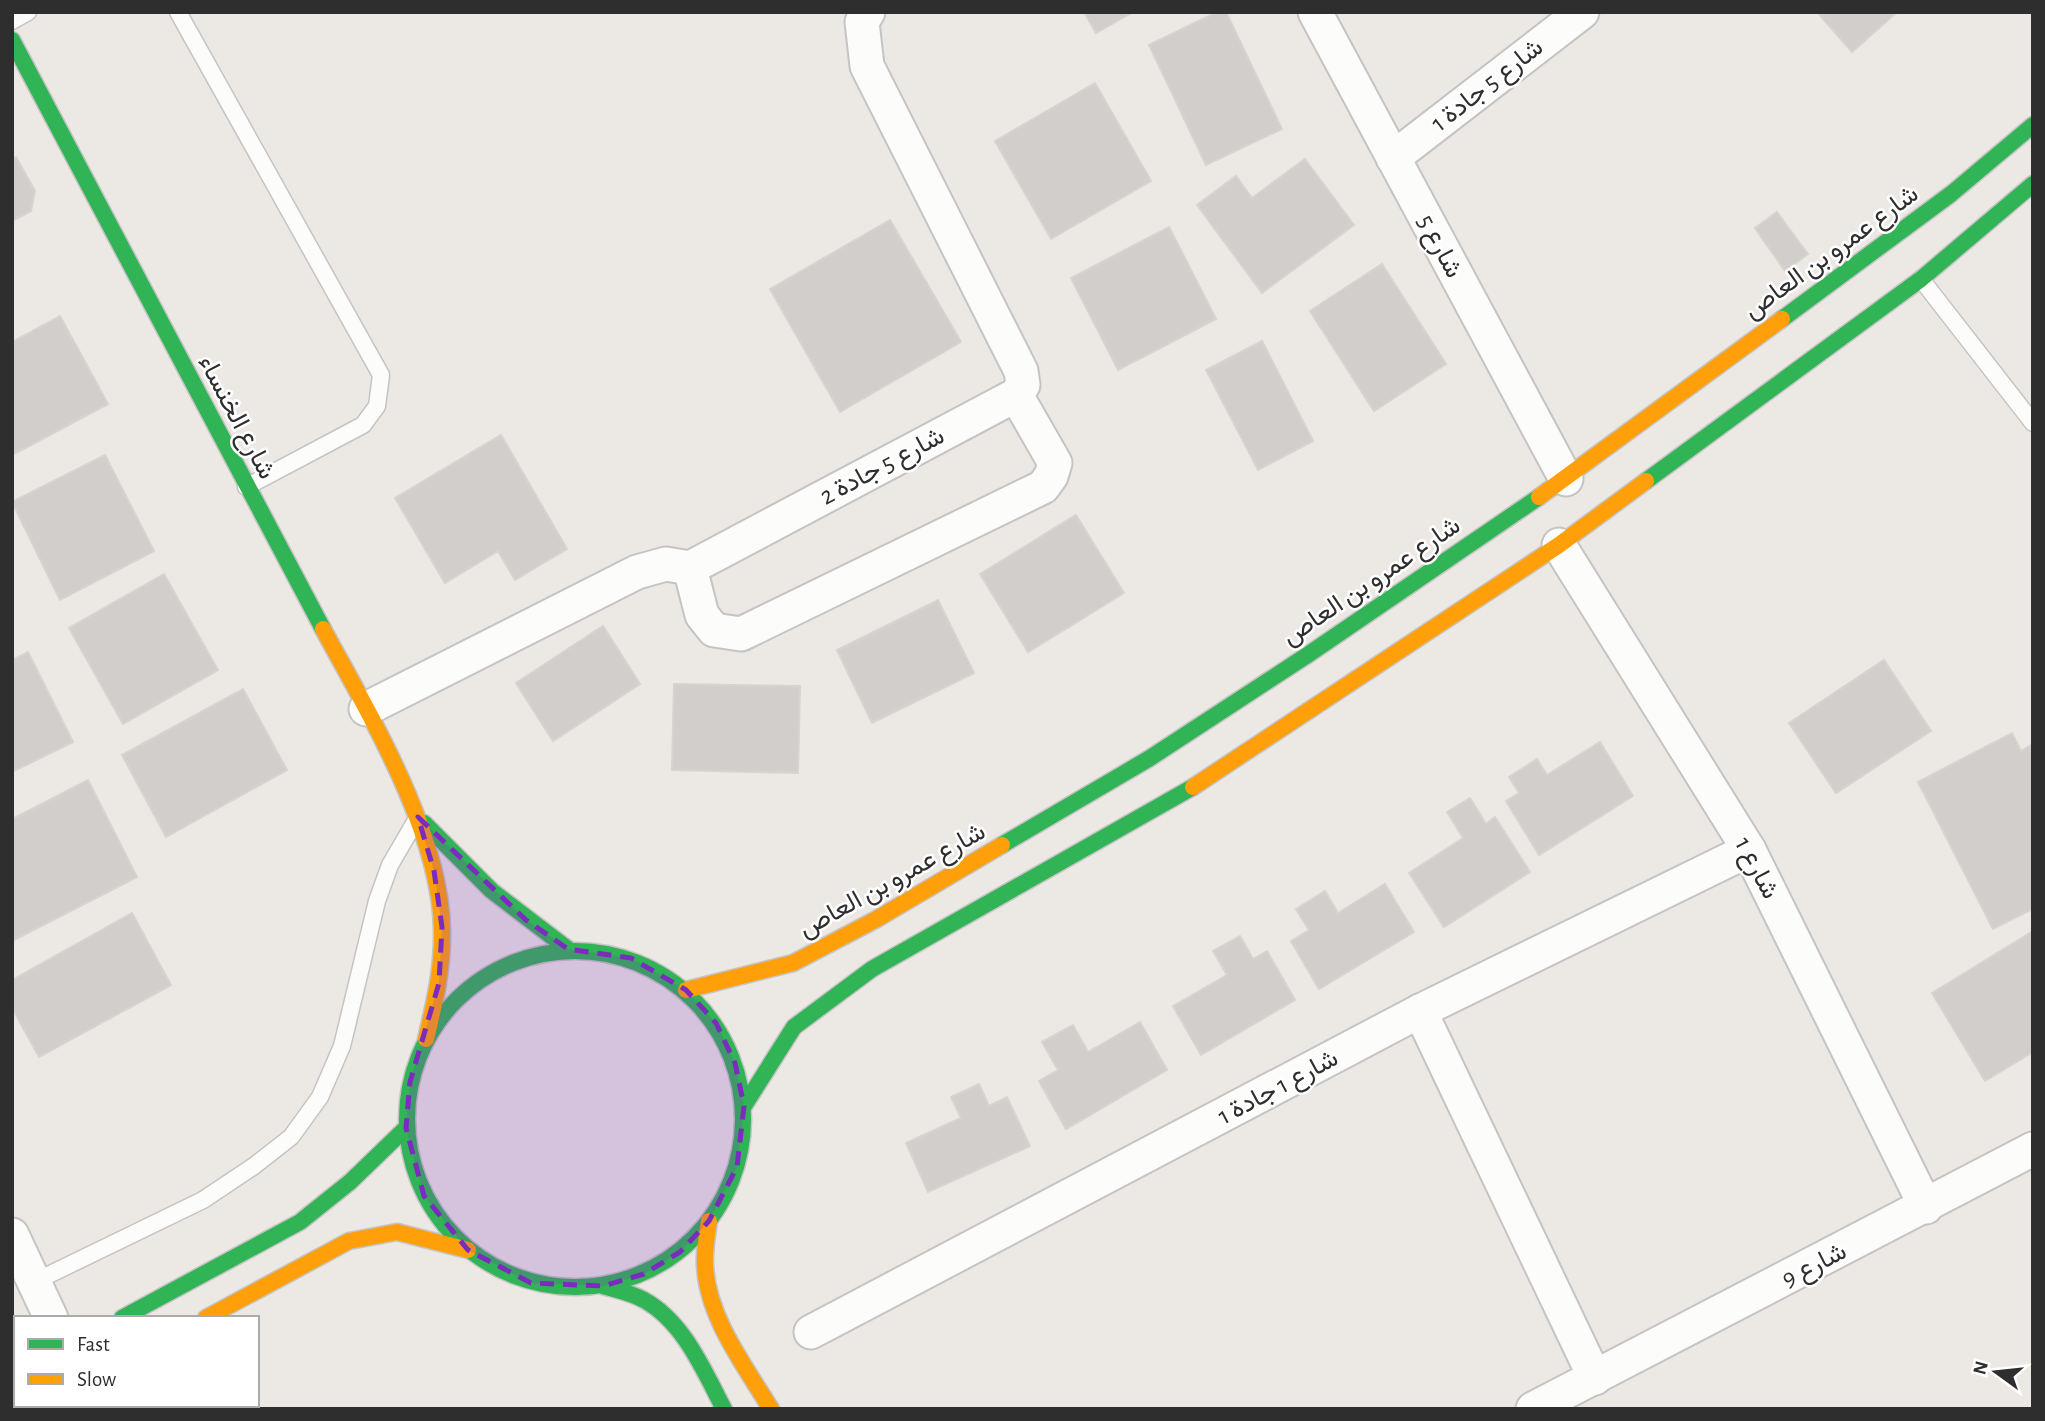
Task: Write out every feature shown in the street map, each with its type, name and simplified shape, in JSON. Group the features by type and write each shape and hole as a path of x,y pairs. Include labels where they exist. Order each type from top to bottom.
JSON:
{"main road":[{"name":"شارع الخنساء","path":"12,40 246,487 366,709 418,817 434,871 442,927 439,984 426,1039"},
{"name":"شارع عمرو بن العاص","path":"686,990 793,963 875,920 1150,758 1309,654 1566,479 1951,194 2033,125"},
{"path":"744,1106 794,1027 872,969 1178,797 1559,545 1921,279 2033,184"},
{"name":"شارع الخنساء","path":"418,817 487,889 568,949"},
{"path":"568,949 631,958 686,990 716,1023 735,1063 744,1106 737,1167 709,1222 680,1252 644,1274 603,1286 567,1288 531,1283 498,1270 468,1250 424,1196 406,1128 410,1082 426,1039 462,992 511,962 568,949"},
{"path":"126,1316 300,1222 349,1182 406,1128"},
{"path":"709,1222 705,1269 712,1300 727,1333 771,1409"},
{"path":"210,1316 349,1241 397,1232 468,1250"},
{"path":"603,1286 648,1302 674,1326 695,1355 724,1409"}],"street":[{"path":"690,568 702,615 714,629 741,634 1043,487 1051,476 1055,463 1016,395 1023,385 1021,371 867,66 862,22 867,12"},
{"name":"شارع 5","path":"1315,12 1566,479"},
{"name":"شارع 5 جادة 1","path":"1393,158 1582,12"},
{"name":"شارع 5 جادة 2","path":"366,709 637,572 666,564 690,568 1016,395"},
{"name":"شارع 1","path":"1559,545 1749,850 1926,1207"},
{"name":"شارع 1 جادة 1","path":"811,1332 1420,1012 1749,850"},
{"path":"1420,1012 1595,1378"},
{"name":"شارع 9","path":"1533,1409 2033,1149"},
{"path":"12,1235 50,1316"}],"lane":[{"path":"12,21 29,12"},
{"path":"178,12 381,375 377,406 363,425 246,487"},
{"path":"1921,279 2033,423"},
{"path":"34,1282 203,1200 291,1137 320,1097 342,1046 377,901 390,865 418,817"}],"highlighted area":[{"path":"418,817 526,920 568,949 631,958 686,990 716,1023 735,1063 744,1106 737,1167 709,1221 680,1252 644,1274 603,1286 531,1283 468,1250 424,1196 406,1128 410,1082 439,983 442,927 434,871"}],"building":[{"path":"1084,12 1133,12 1096,33"},
{"path":"1217,12 1226,12 1282,129 1206,165 1149,45"},
{"path":"1817,12 1897,12 1852,52"},
{"path":"1095,83 1151,181 1051,239 995,141"},
{"path":"16,157 35,191 31,211 12,221 12,159"},
{"path":"1305,159 1354,225 1262,293 1197,205 1236,176 1252,198"},
{"path":"1777,212 1808,254 1785,271 1755,228"},
{"path":"890,220 961,342 840,412 770,289"},
{"path":"1169,227 1216,319 1118,370 1071,278"},
{"path":"1382,264 1446,364 1374,411 1310,311"},
{"path":"60,316 108,404 12,455 12,342"},
{"path":"1262,341 1313,441 1258,470 1206,370"},
{"path":"501,435 567,549 515,580 498,551 445,583 395,498"},
{"path":"105,455 154,551 60,600 12,502"},
{"path":"1076,515 1124,593 1028,652 980,574"},
{"path":"164,574 218,670 123,724 69,628"},
{"path":"938,600 974,673 872,723 837,650"},
{"path":"603,626 640,684 553,741 516,683"},
{"path":"28,652 73,742 12,772 12,660"},
{"path":"1884,660 1931,731 1836,793 1789,723"},
{"path":"674,684 800,686 798,773 672,770"},
{"path":"243,689 287,770 166,837 122,755"},
{"path":"2012,733 2021,751 2033,744 2033,909 1993,929 1918,782"},
{"path":"1600,742 1633,796 1539,855 1506,801 1519,793 1509,777 1537,759 1547,775"},
{"path":"88,780 137,877 12,941 12,819"},
{"path":"1470,798 1486,824 1495,817 1530,872 1444,927 1409,873 1463,838 1447,812"},
{"path":"1385,884 1414,932 1319,989 1291,941 1309,930 1296,909 1325,891 1338,913"},
{"path":"132,913 171,985 39,1057 12,1008 12,980"},
{"path":"2033,931 2033,1052 1985,1081 1932,993"},
{"path":"1240,936 1253,959 1267,951 1295,1000 1201,1055 1173,1006 1227,975 1213,951"},
{"path":"1140,1022 1167,1070 1066,1129 1039,1081 1058,1070 1042,1042 1073,1025 1088,1052"},
{"path":"979,1084 989,1106 1007,1097 1030,1146 928,1192 906,1143 961,1118 951,1097"}],"traffic: fast":[{"path":"12,40 323,629"},
{"path":"1782,319 1951,194 2033,125"},
{"path":"1646,481 1921,279 2033,184"},
{"path":"1002,845 1150,758 1309,654 1539,497"},
{"path":"744,1106 794,1027 872,969 1193,787"},
{"path":"424,823 492,891 568,949"},
{"path":"575,951 608,954 639,964 668,979 694,1000 715,1026 730,1055 740,1086 743,1119 740,1152 730,1183 715,1212 694,1238 668,1259 639,1274 608,1284 575,1287 542,1284 511,1274 482,1259 456,1238 435,1212 420,1183 410,1152 407,1119 410,1086 420,1055 435,1026 456,1000 482,979 511,964 542,954 575,951"},
{"path":"126,1316 300,1222 350,1182 406,1128"},
{"path":"603,1286 639,1298 658,1309 671,1321 692,1348 724,1409"}],"traffic: slow":[{"path":"1539,497 1782,319"},
{"path":"1193,787 1559,545 1646,481"},
{"path":"323,629 399,774 429,853 438,891 442,943 438,984 426,1039"},
{"path":"686,990 793,963 875,920 1002,845"},
{"path":"709,1221 705,1265 712,1303 739,1358 771,1409"},
{"path":"210,1316 349,1241 397,1232 468,1250"}],"traffic: jam":[{"path":"35,1409 38,1407"}]}
